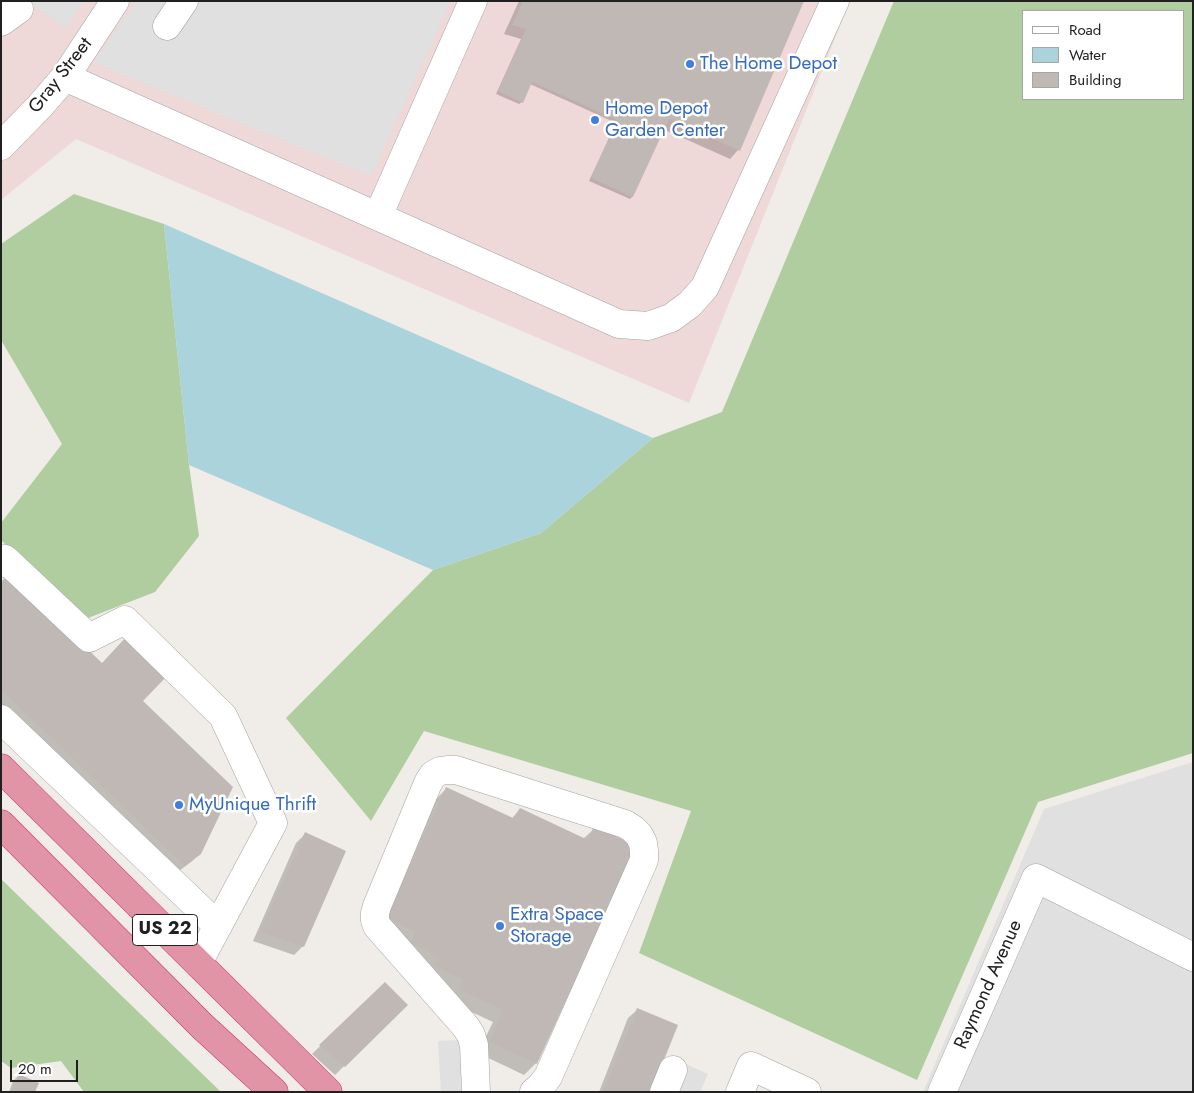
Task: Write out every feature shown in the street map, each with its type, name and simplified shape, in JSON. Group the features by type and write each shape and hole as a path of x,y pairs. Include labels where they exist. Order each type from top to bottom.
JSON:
{"highway":[{"name":"US 22","path":"1,768 328,1092"},
{"name":"US 22","path":"1,824 202,1026 274,1092"},
{"path":"202,1026 255,1092"}],"lane":[{"path":"1,22 19,9 8,1"},
{"name":"Gray Street","path":"1,146 65,77 115,1"},
{"path":"167,26 184,1"},
{"path":"378,216 473,1"},
{"path":"65,77 619,324 648,326 671,318 690,304 705,287 836,1"},
{"path":"1,563 5,560 89,638 125,620 223,716 273,823 198,963"},
{"path":"1,719 218,926"},
{"path":"476,1092 474,1044 471,1035 377,926 375,920 377,906 428,783 440,771 447,770 456,770 625,824 639,835 643,843 644,860 548,1077 534,1092"},
{"path":"96,862 116,828"},
{"name":"Raymond Avenue","path":"942,1092 1036,878 1193,957"},
{"path":"740,1092 751,1066 807,1092"}],"shaded area":[{"path":"1,1 850,1 689,403 76,139 1,200"},
{"path":"28,1 85,1 65,28"},
{"path":"136,1 451,1 371,176 94,63"},
{"path":"1193,762 1193,1092 923,1092 1044,809"},
{"path":"479,1039 482,1092 441,1092 438,1041"},
{"path":"672,1058 708,1074 700,1092 657,1092"}],"green space":[{"path":"894,1 1193,1 1193,753 1038,802 917,1080 639,953 691,811 424,731 371,821 286,718 433,570 541,533 653,438 722,412"},
{"path":"74,194 164,224 189,465 199,536 155,592 83,620 1,540 1,523 62,444 1,340 1,244"},
{"path":"1,879 221,1092 84,1092 61,1061 11,1068 1,1061"}],"water":[{"path":"164,224 653,438 541,533 433,570 189,465"}],"building":[{"name":"The Home Depot","path":"523,1 804,1 740,151 669,119 633,197 591,178 617,120 532,82 523,103 498,91 526,29 512,25"},
{"path":"9,574 102,663 127,636 168,675 143,701 233,787 201,854 185,866 1,690 1,582"},
{"name":"Extra Space Storage","path":"446,787 513,818 520,808 588,840 594,826 637,846 537,1064 489,1042 503,1010 459,990 463,979 434,966 439,957 410,943 415,932 386,919"},
{"path":"305,832 346,851 304,947 260,932"},
{"path":"385,982 408,1005 345,1067 319,1045"},
{"path":"637,1008 678,1025 651,1092 603,1092"},
{"path":"19,1074 39,1083 35,1092 11,1092"}],"place":[{"name":"The Home Depot","path":"690,64"},
{"name":"Home Depot Garden Center","path":"595,120"},
{"name":"MyUnique Thrift","path":"179,805"},
{"name":"Extra Space Storage","path":"500,926"}]}
